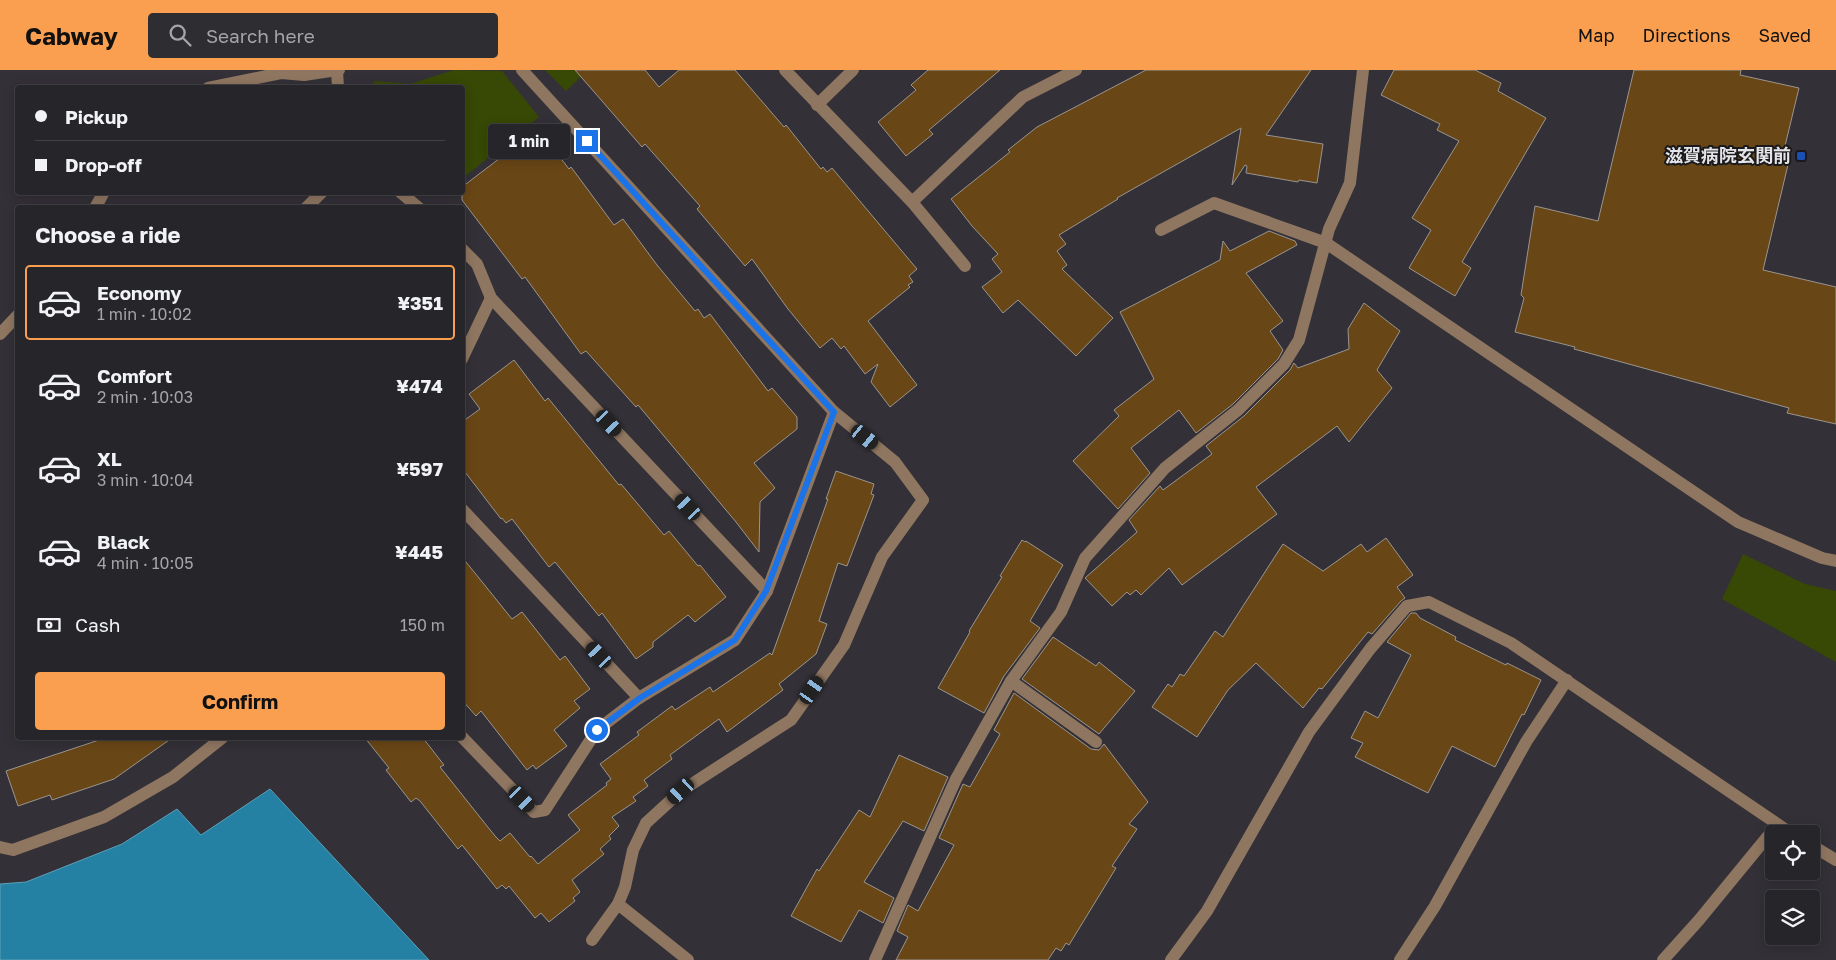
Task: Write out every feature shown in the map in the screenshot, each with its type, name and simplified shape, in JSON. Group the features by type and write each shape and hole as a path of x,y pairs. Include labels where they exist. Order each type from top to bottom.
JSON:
{"street":[{"path":"223,85 281,73 304,75 338,70 338,85"},
{"path":"522,70 834,412 895,462 923,500 882,557 844,645 791,720 681,791 646,822 632,850 625,887 618,904 592,940"},
{"path":"784,70 912,202 965,266"},
{"path":"817,105 853,70"},
{"path":"912,202 1023,97 1076,70"},
{"path":"876,960 956,780 1011,681 1061,612 1085,558 1165,468 1238,410 1284,364 1299,340 1329,229 1350,183 1364,70"},
{"path":"309,205 319,195"},
{"path":"404,195 415,205"},
{"path":"1161,230 1214,203 1326,243 1738,522 1822,558 1836,561"},
{"path":"465,253 477,264 491,298 766,591"},
{"path":"465,353 491,298"},
{"path":"0,334 15,318"},
{"path":"465,740 534,812 545,810 597,730 640,698 735,640 766,591 834,412"},
{"path":"465,513 640,698"},
{"path":"1171,960 1207,911 1309,732 1370,648 1408,606 1429,602 1510,643 1567,680 1777,825"},
{"path":"1400,960 1435,906 1526,742 1567,680"},
{"path":"1011,681 1096,742"},
{"path":"0,847 13,850 104,817 173,777 219,740"},
{"path":"1663,960 1699,920 1765,840"},
{"path":"1820,850 1836,860"},
{"path":"618,904 688,960"}],"green space":[{"path":"454,70 502,71 539,117 465,176 465,85 372,85 375,81 410,84"},
{"path":"545,70 588,70 566,91"},
{"path":"1743,554 1805,584 1836,591 1836,662 1722,599"}],"water":[{"path":"270,789 429,960 0,960 0,884 26,882 122,844 177,809 201,835"}],"building":[{"path":"575,70 645,70 659,87 679,70 735,70 784,127 786,125 821,169 823,167 827,172 832,168 917,269 909,276 913,282 908,285 910,287 868,321 917,385 890,407 871,382 878,364 865,374 844,346 841,349 832,338 820,348 788,309 752,259 745,266 697,209 700,206 645,144 642,147"},
{"path":"928,70 1000,70 929,130 933,134 906,156 878,122 916,90 911,85"},
{"path":"1146,70 1311,70 1266,135 1323,144 1317,183 1299,180 1298,182 1246,173 1247,166 1245,165 1232,185 1241,128 1117,198 1059,235 1066,244 1057,251 1067,265 1062,269 1113,318 1076,356 1018,300 1003,313 982,287 1002,272 992,259 998,254 972,226 951,199 1010,152 1008,150 1037,127"},
{"path":"1394,70 1475,70 1501,83 1498,91 1546,118 1462,262 1471,268 1455,296 1409,268 1431,230 1412,218 1459,141 1437,130 1440,124 1381,95"},
{"path":"1634,70 1741,70 1740,75 1799,88 1784,150 1791,152 1763,270 1836,287 1836,424 1787,413 1789,408 1574,349 1575,347 1515,332 1524,298 1521,295 1535,206 1598,221"},
{"path":"538,132 541,136 543,135 569,169 571,167 614,225 623,219 657,265 695,311 698,309 704,318 710,314 768,391 772,388 797,417 797,429 754,463 775,488 760,502 759,552 638,405 636,407 586,351 581,354 525,277 522,279 462,200 462,195 465,195 465,185 529,136 530,138"},
{"path":"1269,231 1295,241 1297,245 1246,273 1283,321 1270,331 1283,350 1278,359 1233,404 1196,433 1179,410 1131,448 1150,473 1118,509 1073,461 1119,416 1114,410 1154,379 1120,312 1220,260 1223,241 1230,251"},
{"path":"1364,303 1400,331 1377,370 1392,388 1349,442 1337,426 1256,487 1277,514 1182,585 1169,568 1141,595 1136,590 1130,595 1127,592 1112,606 1085,578 1137,532 1129,520 1160,486 1163,490 1212,454 1206,446 1244,416 1290,370 1294,363 1298,368 1349,349 1348,329"},
{"path":"514,360 545,401 548,398 619,485 621,484 664,535 669,531 726,597 695,622 688,615 653,642 653,647 636,659 602,613 599,616 555,562 549,567 512,519 506,523 501,519 465,472 465,420 480,409 469,394"},
{"path":"836,471 874,484 871,494 874,495 847,566 838,563 819,621 827,624 816,654 779,684 783,690 727,732 719,719 670,755 672,759 644,780 648,786 633,797 636,801 612,817 619,826 609,836 611,839 600,849 604,854 572,880 580,892 573,898 575,901 549,922 541,913 535,918 509,886 506,889 502,885 497,889 462,845 458,849 420,801 416,798 411,802 386,770 389,768 367,740 425,740 444,765 440,767 495,836 500,841 510,833 538,864 580,830 568,815 607,785 606,783 611,779 600,764 639,735 637,732 672,706 675,710 710,687 713,692 770,653 772,655 828,499 826,499"},
{"path":"1386,538 1413,575 1397,587 1405,598 1372,634 1368,632 1322,689 1319,688 1303,708 1256,663 1228,690 1197,737 1152,707 1168,684 1172,687 1180,674 1184,676 1215,631 1223,637 1283,544 1323,571 1361,544 1367,552"},
{"path":"1022,540 1063,565 1030,621 1040,628 1004,676 984,713 938,688"},
{"path":"465,561 512,619 522,612 560,660 565,656 590,689 574,701 580,708 554,730 567,746 536,769 533,765 527,770 481,711 476,716 465,703"},
{"path":"1411,613 1416,613 1420,618 1456,637 1455,640 1541,680 1495,767 1452,746 1428,793 1355,757 1363,743 1351,738 1365,711 1378,718 1411,655 1387,642"},
{"path":"1053,637 1096,666 1099,662 1135,691 1099,734 1022,679"},
{"path":"1014,693 1091,749 1099,750 1104,744 1148,802 1129,824 1137,829 1112,866 1116,868 1069,945 1066,943 1061,951 1056,948 1048,960 896,960 908,937 897,931 908,905 918,911 954,845 939,838 963,784 970,787 1000,734 994,730"},
{"path":"99,740 169,740 114,779 52,800 50,795 18,806 6,771"},
{"path":"899,755 948,777 924,831 903,821 864,882 894,898 883,923 859,910 841,942 791,916 817,869 819,871 859,810 870,817"}],"place":[{"name":"滋賀病院玄関前","path":"1801,156"}],"route":[{"path":"587,141 834,412 766,591 735,640 640,698 597,730"}]}
